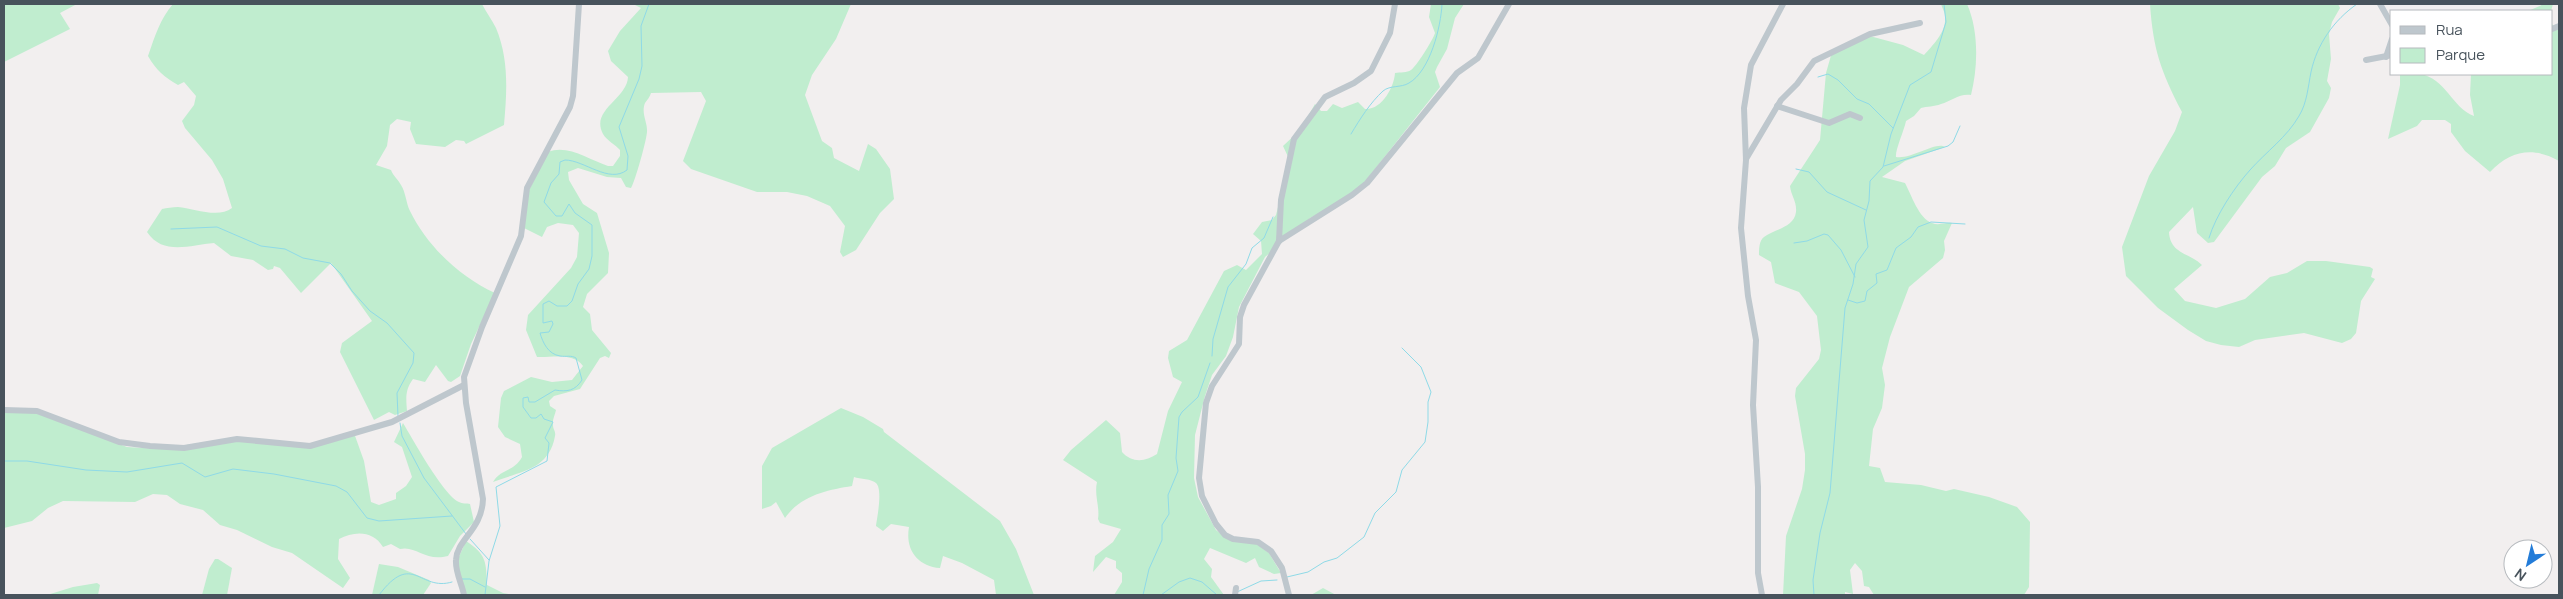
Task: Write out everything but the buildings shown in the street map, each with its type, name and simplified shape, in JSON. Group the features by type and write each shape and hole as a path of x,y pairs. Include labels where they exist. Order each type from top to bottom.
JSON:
{"street":[{"path":"464,595 456,559 460,548 480,518 483,499 464,377 482,328 521,236 526,188 570,108 573,96 579,14 577,4"},
{"path":"1279,241 1281,200 1294,139 1325,97 1354,83 1371,70 1390,32 1395,4"},
{"path":"1289,595 1282,568 1271,551 1258,542 1233,539 1221,530 1202,496 1199,481 1205,410 1210,390 1238,348 1242,309 1259,274 1279,241 1352,195 1367,183 1457,73 1478,58 1510,4"},
{"path":"1762,595 1758,573 1758,487 1753,405 1756,340 1748,296 1741,228 1746,160 1744,108 1752,65 1783,4"},
{"path":"2380,4 2390,22"},
{"path":"1746,160 1777,106 1815,60 1870,34 1920,24"},
{"path":"2366,60 2389,56"},
{"path":"1777,106 1830,123 1850,114 1860,118"},
{"path":"4,410 37,410 114,440 141,445 184,448 241,439 310,446 392,422 464,385"}],"green space":[{"path":"4,4 77,4 60,13 70,29 4,62"},
{"path":"173,4 482,4 496,28 503,52 506,76 504,125 466,144 464,141 456,140 445,147 416,144 410,129 411,122 397,119 390,125 387,146 376,165 391,170 403,188 409,208 417,224 435,248 469,278 495,293 471,344 460,376 451,382 448,381 436,365 425,382 413,379 410,383 406,402 407,411 395,415 389,412 374,420 340,352 342,343 372,321 331,263 301,293 280,268 274,266 273,269 268,270 253,260 231,256 214,243 186,247 169,247 153,239 147,232 162,209 178,207 220,213 232,208 223,179 212,160 185,128 182,121 194,105 196,96 184,82 178,85 164,76 148,56 161,22"},
{"path":"633,4 851,4 836,39 812,75 805,95 822,141 832,148 834,158 859,171 868,144 876,149 890,169 894,199 880,213 856,250 843,257 840,252 845,226 830,206 807,196 787,192 757,192 691,169 683,161 706,101 701,92 651,93 644,107 647,127 645,141 631,188 626,187 621,178 607,177 578,168 568,172 569,180 583,204 597,213 609,253 608,273 587,294 583,307 590,314 592,330 611,353 609,358 605,356 600,358 580,389 554,396 549,401 550,406 556,410 553,419 555,434 552,447 547,456 532,468 493,482 499,475 519,462 522,457 520,444 505,437 498,427 501,398 504,391 531,377 552,382 572,380 583,366 568,357 537,357 526,330 528,315 571,268 577,257 579,233 573,225 558,223 547,227 542,237 522,227 522,204 548,152 556,150 571,151 608,166 613,166 620,156 620,150 603,134 600,126 601,118 605,111 626,85 628,77 611,61 608,51 620,31 641,8"},
{"path":"1431,4 1464,4 1455,18 1447,49 1435,72 1440,87 1363,184 1341,202 1310,218 1265,257 1239,307 1233,337 1226,356 1212,375 1205,396 1195,435 1194,478 1198,497 1216,530 1225,537 1254,542 1269,553 1281,573 1274,574 1259,567 1255,558 1246,563 1210,548 1204,559 1212,569 1211,577 1224,595 1114,595 1122,582 1122,573 1116,568 1116,561 1106,557 1093,572 1095,556 1113,542 1121,529 1100,523 1096,492 1097,482 1063,460 1071,450 1106,420 1120,433 1122,452 1126,456 1134,460 1143,460 1157,454 1168,411 1182,382 1173,377 1168,358 1169,351 1187,340 1224,271 1237,265 1246,270 1262,254 1261,241 1253,234 1262,222 1272,220 1276,215 1290,161 1283,146 1300,130 1315,104 1321,111 1327,111 1333,104 1342,108 1358,102 1365,109 1377,106 1382,102 1390,91 1395,73 1411,70 1434,36 1435,33 1429,17"},
{"path":"1941,4 1967,4 1971,15 1974,26 1976,61 1971,95 1963,95 1945,103 1921,108 1906,121 1896,157 1909,156 1936,146 1945,147 1905,161 1882,177 1905,183 1919,211 1927,221 1937,224 1952,223 1944,241 1945,250 1943,258 1909,287 1890,337 1882,368 1885,385 1882,408 1873,429 1869,466 1880,468 1885,482 1921,485 1946,491 1954,489 1989,497 2017,507 2030,522 2029,587 2024,595 1874,595 1869,587 1864,586 1862,571 1855,563 1850,570 1853,594 1845,592 1845,595 1783,595 1786,536 1802,489 1805,470 1805,454 1795,396 1796,388 1819,359 1821,350 1817,316 1799,292 1775,283 1771,262 1759,255 1760,243 1762,238 1768,234 1792,222 1796,212 1796,205 1790,186 1820,140 1826,73 1832,52 1866,35 1903,45 1924,55 1939,37 1944,27 1945,14"},
{"path":"2150,4 2338,4 2340,8 2332,22 2329,34 2331,59 2327,81 2331,88 2329,98 2310,132 2286,148 2275,166 2262,177 2214,242 2208,243 2197,233 2193,207 2169,232 2170,239 2177,249 2202,265 2174,289 2185,301 2216,308 2245,299 2270,277 2287,273 2307,261 2326,261 2370,267 2373,269 2371,277 2375,279 2361,301 2356,333 2351,339 2342,343 2304,333 2255,340 2239,347 2206,341 2158,308 2126,276 2122,247 2149,176 2175,131 2182,112 2159,60 2153,34"},
{"path":"2544,4 2553,4 2551,10 2530,10"},
{"path":"2553,25 2555,28 2559,27 2559,161 2540,153 2522,153 2506,159 2490,172 2465,151 2451,132 2451,124 2445,120 2422,120 2417,126 2388,139 2400,85 2400,75 2429,77 2443,87 2460,107 2474,116 2470,95 2471,75 2553,75"},
{"path":"841,408 863,417 883,429 884,432 1000,521 1016,549 1034,595 996,595 994,580 962,563 943,556 940,568 932,567 919,560 911,549 908,535 909,527 891,524 883,531 876,526 879,491 876,483 872,481 854,477 852,486 834,489 807,499 791,510 785,518 776,502 762,509 762,466 772,448"},
{"path":"4,412 38,413 127,447 160,449 225,439 306,446 354,433 364,461 371,502 379,505 396,499 396,493 406,486 412,477 402,447 394,442 403,423 445,489 459,502 470,504 474,522 460,536 448,556 433,557 411,549 400,549 391,544 383,547 374,537 363,534 351,534 339,539 338,559 350,578 343,588 292,553 272,547 237,530 220,525 203,510 180,504 167,495 153,494 135,502 63,501 48,508 32,521 4,528"},
{"path":"466,541 482,555 487,585 503,593 514,595 466,595 457,561"},
{"path":"215,559 232,568 227,595 202,595 209,569"},
{"path":"379,564 398,567 429,580 431,583 423,595 372,595"},
{"path":"97,583 100,585 98,595 47,595 73,587"},
{"path":"1323,588 1336,595 1311,595"}],"waterway":[{"path":"485,595 489,561 500,526 496,487 547,461 549,443 545,438 553,422 544,419 541,414 536,418 531,418 523,407 523,398 528,397 529,402 535,402 555,390 567,391 574,389 582,380 576,358 552,353 544,344 540,333 549,332 553,324 552,321 543,323 543,304 549,301 557,306 567,306 572,301 578,284 589,269 592,256 592,225 575,213 569,204 562,216 556,216 544,202 551,183 559,174 560,162 565,160 604,173 620,174 627,170 628,156 619,127 639,79 642,66 641,26 649,4"},
{"path":"1351,134 1383,91 1409,83 1423,69 1437,36 1442,4"},
{"path":"1814,595 1813,580 1820,533 1830,493 1845,308 1853,284 1856,264 1868,247 1864,220 1869,201 1870,181 1883,167 1891,134 1910,85 1931,72 1946,22 1944,4"},
{"path":"2209,238 2221,211 2238,185 2294,124 2306,100 2311,72 2322,42 2341,17 2357,4"},
{"path":"1818,77 1828,74 1838,80 1857,99 1869,104 1893,128"},
{"path":"1884,166 1948,146 1953,142 1960,126"},
{"path":"1796,169 1809,172 1827,192 1866,210"},
{"path":"1212,356 1213,339 1228,287 1246,264 1252,248 1264,238 1273,217"},
{"path":"1848,300 1857,303 1865,301 1867,291 1877,283 1876,274 1887,270 1896,248 1911,237 1918,227 1931,222 1965,224"},
{"path":"171,229 217,227 261,246 285,249 303,258 330,263 370,311 387,323 414,353 413,363 397,393 398,416"},
{"path":"1794,243 1807,241 1824,234 1828,235 1841,250 1855,277"},
{"path":"1287,577 1308,572 1324,562 1337,558 1364,537 1375,513 1396,492 1402,470 1425,442 1428,402 1431,392 1421,367 1402,348"},
{"path":"1143,595 1149,569 1162,540 1162,525 1169,514 1168,495 1178,471 1176,458 1179,417 1198,397 1210,363"},
{"path":"400,423 402,436 424,478 466,534"},
{"path":"4,461 27,461 86,470 127,472 182,463 205,477 233,469 274,474 336,486 347,492 367,518 379,521 452,516"},
{"path":"470,539 489,560"},
{"path":"379,595 400,575 416,575 431,582 441,584 452,582"},
{"path":"1161,595 1179,582 1190,578 1202,582 1217,595"},
{"path":"461,579 470,579 485,587"},
{"path":"1237,592 1261,581 1277,580"}]}
